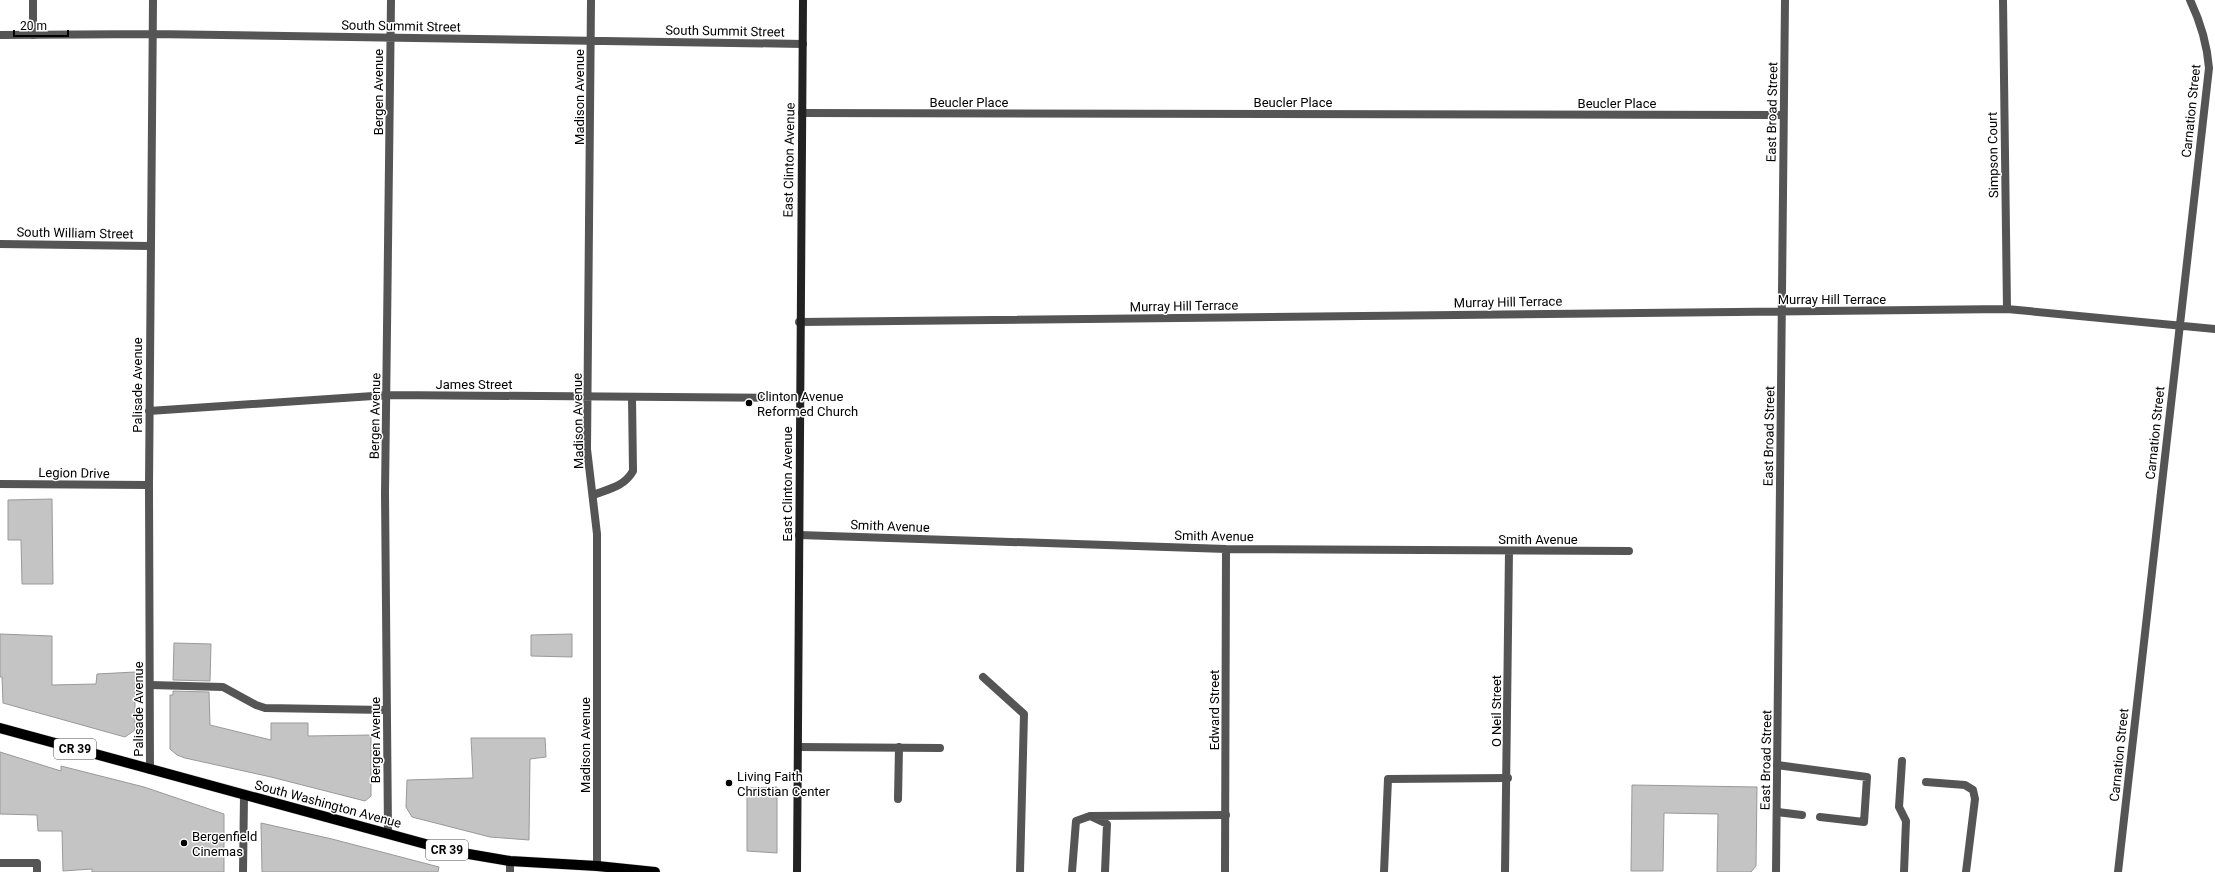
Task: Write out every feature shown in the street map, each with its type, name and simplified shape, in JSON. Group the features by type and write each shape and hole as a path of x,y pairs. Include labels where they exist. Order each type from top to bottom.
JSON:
{"main road":[{"name":"South Washington Avenue","path":"0,728 244,796 388,833 451,851 510,860 655,872"}],"street":[{"path":"33,0 33,35"},
{"name":"Palisade Avenue","path":"150,770 149,411 153,34 152,0"},
{"name":"Bergen Avenue","path":"388,833 385,493 388,396 391,0"},
{"name":"Madison Avenue","path":"591,0 588,449 597,534 597,866"},
{"name":"East Clinton Avenue","path":"797,872 803,0"},
{"name":"East Broad Street","path":"1776,872 1785,0"},
{"name":"Simpson Court","path":"2003,0 2007,309"},
{"name":"Carnation Street","path":"2118,872 2209,68 2207,41 2200,20 2190,0"},
{"name":"South Summit Street","path":"0,35 153,34 803,44"},
{"name":"Beucler Place","path":"802,113 1783,115"},
{"name":"South William Street","path":"0,244 150,246"},
{"name":"Murray Hill Terrace","path":"800,322 2007,309 2215,329"},
{"name":"James Street","path":"149,411 388,396 800,398"},
{"path":"593,495 620,486 629,478 633,471 632,397"},
{"name":"Legion Drive","path":"0,484 149,486"},
{"name":"Smith Avenue","path":"799,535 1226,549 1629,551"},
{"name":"Edward Street","path":"1225,872 1226,549"},
{"name":"O Neil Street","path":"1505,872 1508,778 1509,551"},
{"path":"983,677 1024,714 1020,872"},
{"path":"150,685 223,687 265,708 386,710"},
{"path":"798,747 940,748"},
{"path":"898,799 899,748"},
{"path":"1902,761 1899,806 1906,821 1904,872"},
{"path":"1777,765 1867,776 1864,822 1820,817"},
{"path":"1384,872 1388,779 1508,778"},
{"path":"1926,782 1964,785 1973,790 1975,799 1966,872"},
{"path":"243,872 244,796"},
{"path":"1777,812 1802,815"},
{"path":"1072,872 1076,821 1090,816 1226,815"},
{"path":"1090,816 1107,824 1105,872"},
{"path":"510,860 510,872"},
{"path":"0,863 37,863 37,872"}],"building":[{"path":"52,499 53,584 22,584 21,540 8,540 8,500"},
{"path":"0,634 52,636 52,685 96,684 97,674 135,672 135,730 125,737 3,703 2,677 0,677"},
{"path":"572,634 572,657 531,656 531,635"},
{"path":"174,643 211,644 210,681 173,680"},
{"path":"173,691 209,692 210,725 271,740 271,723 308,723 308,736 371,735 371,796 365,801 177,755 170,749 170,695 173,695"},
{"path":"471,738 545,738 546,757 530,759 529,840 490,837 412,817 406,807 407,780 473,778"},
{"path":"0,752 61,771 61,766 144,787 224,814 224,872 92,872 92,869 63,871 62,831 38,831 37,815 0,814"},
{"path":"1632,785 1757,787 1756,866 1751,872 1717,872 1718,814 1664,813 1663,871 1631,871"},
{"path":"777,787 777,853 747,851 747,788"},
{"path":"261,823 332,839 439,867 438,872 262,872"}],"place":[{"name":"Clinton Avenue Reformed Church","path":"749,403"},
{"name":"Living Faith Christian Center","path":"729,783"},
{"name":"Bergenfield Cinemas","path":"184,843"}]}
